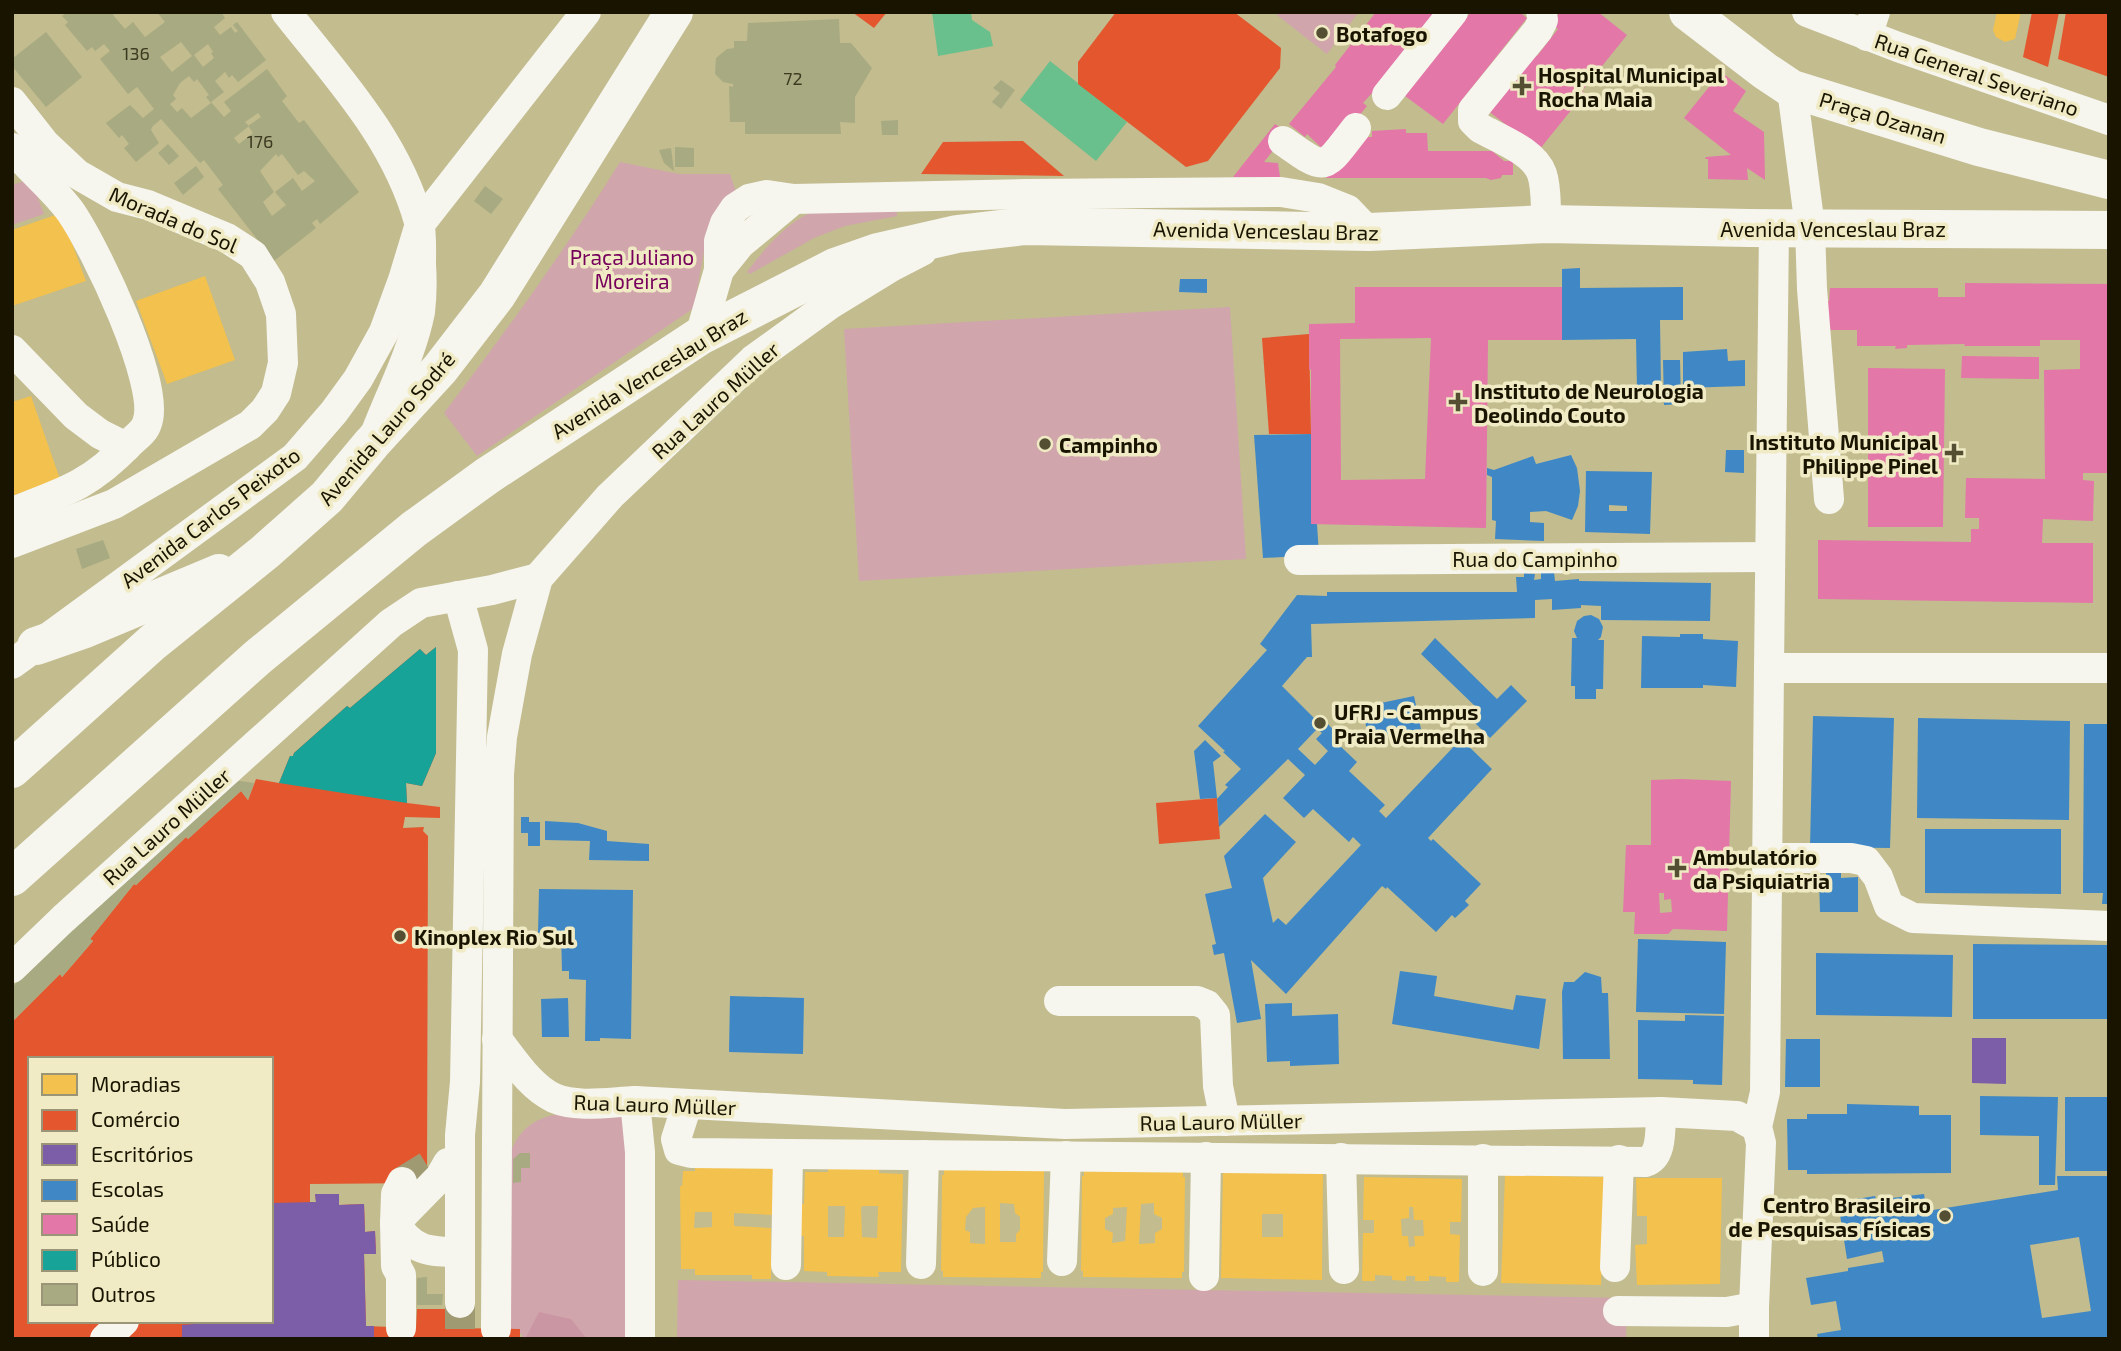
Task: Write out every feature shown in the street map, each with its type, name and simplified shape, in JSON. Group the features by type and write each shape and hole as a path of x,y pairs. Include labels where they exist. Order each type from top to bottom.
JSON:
{"main road":[{"name":"Avenida Lauro Sodré","path":"12,769 152,643 265,552 327,497 440,369 498,295 674,12"},
{"path":"1688,12 1792,89"},
{"name":"Praça Ozanan","path":"1792,89 1979,147 2109,180"},
{"name":"Avenida Venceslau Braz","path":"12,877 258,657 414,529 487,476 700,337 835,267 878,252 957,234 1026,210 1369,232 1547,224 2109,230"},
{"path":"24,655 265,552"}],"street":[{"path":"286,12 370,118 396,160 420,224 420,311 412,340 372,443"},
{"path":"420,224 586,12"},
{"path":"1387,95 1453,12"},
{"path":"1541,12 1543,20 1538,30 1473,110 1473,121 1480,128 1530,157 1538,166 1543,177 1547,224"},
{"name":"Rua General Severiano","path":"1807,12 1871,24 2109,120"},
{"name":"Praça Ozanan","path":"1792,89 1792,227"},
{"name":"Morada do Sol","path":"12,102 45,144 77,174 117,197 148,205 227,238 253,255 270,282 281,314 283,363 276,393 265,410 250,425 114,504 12,543"},
{"path":"1283,141 1308,159 1320,164 1326,163 1356,128"},
{"path":"12,148 69,210 114,292 148,390 151,409 147,426 109,465 72,490 12,512"},
{"path":"1304,195 1308,159"},
{"path":"700,337 719,270 719,241 725,223 735,208 749,199 767,195 794,200 1026,210 1206,185 1318,198 1348,211 1369,232"},
{"name":"Avenida Carlos Peixoto","path":"24,655 295,457 358,379 384,332 420,224"},
{"path":"1792,227 1812,289 1829,499"},
{"path":"1754,1339 1761,1143 1757,1127 1765,1091 1770,557 1792,227"},
{"name":"Rua Lauro Müller","path":"460,1303 445,1252 449,1157 465,1082 485,812 499,774 502,737 517,654 538,578 610,496 753,360 830,305 891,267 957,234"},
{"path":"12,350 76,416 100,434 126,447"},
{"name":"Rua do Campinho","path":"1299,559 1770,557"},
{"name":"Rua Lauro Müller","path":"12,968 391,623 421,603 538,578"},
{"name":"Rua Lauro Müller","path":"458,596 473,650 497,1039 496,1329"},
{"path":"473,650 517,654"},
{"path":"1769,668 2109,668"},
{"path":"1768,858 1851,858 1866,861 1878,877 1889,906 1913,918 2109,926"},
{"path":"1059,1001 1197,1000 1207,1005 1215,1014 1219,1086 1225,1121"},
{"name":"Rua Lauro Müller","path":"497,1039 532,1082 553,1098 572,1103 635,1101 1065,1124 1661,1112 1737,1116 1757,1127"},
{"path":"465,1082 496,1082"},
{"path":"635,1101 640,1152 640,1339"},
{"path":"687,1105 676,1139 679,1150 691,1153 923,1155 1652,1160 1656,1155 1661,1112"},
{"path":"786,1265 788,1154"},
{"path":"921,1264 923,1155"},
{"path":"1062,1261 1066,1156"},
{"path":"395,1223 440,1177 449,1157"},
{"path":"1205,1276 1206,1157"},
{"path":"1341,1158 1344,1269"},
{"path":"1483,1159 1483,1271"},
{"path":"1615,1268 1619,1160"},
{"path":"401,1328 401,1275 396,1266 395,1223 396,1194 402,1182"},
{"path":"395,1223 409,1240 445,1252"},
{"path":"401,1275 411,1264 445,1252"},
{"path":"1618,1311 1727,1312 1754,1307"},
{"path":"105,1339 122,1323"}],"green space":[{"name":"Botafogo","path":"1273,12 1359,12 1327,54"},
{"name":"Praça Juliano Moreira","path":"620,162 679,174 730,174 736,192 708,228 694,308 477,456 444,413 535,289"},
{"path":"31,179 44,214 12,225 12,185"},
{"path":"841,206 896,206 897,216 845,226 814,238 750,274 747,272 781,233 813,212"},
{"name":"Campinho","path":"1230,307 1246,559 859,581 844,329"},
{"path":"560,1114 630,1117 627,1339 522,1339 522,1334 507,1334 510,1154 518,1138 529,1126 542,1118"},
{"path":"678,1280 1627,1298 1626,1339 677,1339"}],"shaded area":[{"path":"932,12 971,12 972,20 990,32 993,46 938,56"},
{"path":"1050,61 1127,122 1096,161 1020,100"},
{"path":"539,1312 571,1319 587,1339 525,1339"}],"building: Moradias":[{"path":"1997,12 2021,12 2015,39 2005,42 1996,37 1993,30"},
{"path":"61,213 86,281 12,306 12,230"},
{"path":"205,276 235,360 167,384 136,301"},
{"path":"31,396 60,479 12,496 12,402"},
{"path":"773,1163 773,1215 734,1213 734,1226 771,1228 771,1279 752,1279 752,1275 695,1275 695,1269 681,1269 680,1186 683,1171 695,1171 695,1166","holes":["695,1212 712,1212 712,1227 694,1228"]},
{"path":"828,1167 879,1167 879,1173 903,1174 901,1272 878,1272 879,1277 827,1276 827,1272 804,1271 800,1204 804,1204 805,1172 828,1172","holes":["828,1206 845,1206 844,1237 828,1237","878,1206 877,1238 862,1237 861,1207"]},
{"path":"944,1169 1044,1170 1041,1278 943,1277","holes":["1000,1203 1014,1204 1015,1213 1020,1217 1016,1242 1000,1242","985,1207 985,1244 970,1243 970,1232 965,1230 966,1217 973,1208"]},
{"path":"1084,1169 1183,1171 1182,1278 1083,1277","holes":["1154,1203 1154,1214 1162,1218 1162,1229 1155,1233 1155,1243 1139,1244 1141,1204","1127,1207 1125,1241 1112,1243 1113,1233 1105,1229 1105,1218 1113,1214 1113,1208"]},
{"path":"1223,1171 1323,1173 1322,1280 1221,1278","holes":["1262,1214 1283,1214 1283,1237 1262,1237"]},
{"path":"1505,1175 1604,1177 1601,1285 1501,1283"},
{"path":"1364,1177 1462,1179 1461,1222 1450,1222 1450,1234 1460,1235 1459,1282 1446,1282 1446,1277 1429,1276 1429,1281 1415,1281 1415,1276 1406,1276 1406,1281 1392,1280 1392,1276 1375,1275 1375,1281 1362,1281 1363,1233 1374,1233 1374,1220 1363,1220","holes":["1409,1207 1413,1207 1414,1220 1423,1220 1424,1236 1414,1236 1415,1246 1409,1247 1408,1236 1402,1236 1401,1219 1409,1218"]},
{"path":"1636,1178 1722,1178 1720,1284 1637,1285 1635,1245 1647,1244 1647,1216 1637,1216"}],"building: Comércio":[{"path":"852,12 887,12 874,28"},
{"path":"1116,12 1234,12 1281,48 1280,68 1208,161 1186,167 1078,84 1078,62"},
{"path":"2032,12 2059,12 2048,67 2023,57"},
{"path":"2066,12 2109,12 2109,77 2058,59"},
{"path":"1023,141 1064,176 921,174 943,142"},
{"path":"1309,334 1311,434 1269,434 1262,338"},
{"path":"436,647 436,753 422,786 406,783 407,803 440,807 440,818 405,817 403,828 424,827 423,831 428,836 427,1183 310,1184 310,1202 316,1202 315,1194 339,1194 339,1205 364,1204 365,1232 375,1231 376,1254 364,1254 366,1326 416,1328 417,1309 447,1309 448,1328 520,1329 520,1339 12,1339 12,1022 60,974 62,977 93,941 90,939 134,884 241,791 248,800 256,779 279,783 290,756 347,706 350,708 420,649 426,655"},
{"path":"1217,798 1220,839 1159,844 1156,803"}],"building: Escritórios":[{"path":"1972,1038 2006,1038 2006,1084 1972,1083"},
{"path":"315,1194 339,1194 339,1205 364,1204 365,1232 375,1231 376,1254 364,1254 366,1326 374,1326 374,1339 182,1339 182,1325 273,1323 273,1203 316,1202"}],"building: Escolas":[{"path":"1580,268 1580,288 1683,287 1683,320 1660,320 1661,389 1637,389 1636,339 1562,340 1562,269"},
{"path":"1180,279 1207,279 1207,293 1179,292"},
{"path":"1727,349 1728,361 1745,360 1745,386 1683,388 1683,352"},
{"path":"1663,360 1680,360 1681,404 1664,405"},
{"path":"1311,434 1311,524 1317,524 1319,555 1263,558 1254,435"},
{"path":"1726,450 1744,450 1744,473 1725,472"},
{"path":"1571,455 1577,468 1580,491 1572,520 1546,511 1530,512 1530,522 1544,523 1544,541 1495,539 1492,477 1487,475 1487,468 1494,470 1533,456 1536,464"},
{"path":"1586,471 1652,472 1650,534 1585,532","holes":["1609,505 1627,506 1627,511 1609,511"]},
{"path":"1541,572 1554,572 1555,581 1579,579 1711,583 1710,621 1601,620 1601,606 1581,605 1581,608 1552,610 1552,599 1535,600 1535,618 1311,624 1312,657 1307,657 1282,686 1321,725 1325,721 1343,740 1338,744 1357,762 1349,771 1385,805 1379,811 1386,818 1461,739 1492,769 1428,838 1431,841 1433,839 1481,884 1465,901 1469,905 1455,918 1452,915 1436,932 1387,887 1386,889 1382,886 1286,994 1251,960 1261,1019 1237,1023 1224,953 1214,955 1212,945 1216,944 1205,894 1232,888 1224,856 1265,814 1296,842 1263,878 1273,923 1278,918 1286,925 1361,845 1353,837 1349,842 1313,809 1304,818 1283,798 1305,775 1288,759 1219,827 1217,799 1228,787 1225,785 1241,769 1198,726 1267,650 1260,644 1297,595 1327,596 1327,592 1517,592 1516,577 1524,577 1524,573 1535,574 1534,580 1541,579","holes":["1317,729 1322,733 1316,739 1328,751 1315,765 1298,749"]},
{"path":"1591,615 1599,619 1603,627 1598,640 1604,640 1603,689 1596,689 1596,699 1575,699 1575,686 1571,686 1572,638 1577,638 1574,631 1577,621"},
{"path":"1680,634 1703,634 1703,639 1738,641 1736,687 1703,685 1703,688 1641,688 1642,636 1680,637"},
{"path":"1435,638 1497,699 1511,685 1527,701 1490,738 1470,718 1478,709 1421,654"},
{"path":"1414,696 1421,729 1369,740 1362,707"},
{"path":"1813,716 1894,718 1890,848 1810,847"},
{"path":"1918,718 2070,721 2069,820 1917,818"},
{"path":"2084,724 2109,724 2109,904 2102,904 2103,893 2083,893"},
{"path":"1205,740 1221,756 1213,762 1217,798 1200,799 1194,751"},
{"path":"521,817 529,817 529,822 540,822 540,846 528,846 528,833 521,833"},
{"path":"545,821 578,823 607,831 607,841 649,844 649,861 589,860 590,841 545,840"},
{"path":"1925,829 2061,829 2061,894 1925,893"},
{"path":"1826,864 1841,865 1841,878 1858,877 1858,912 1820,912 1819,878 1826,878"},
{"path":"539,889 633,890 631,1039 600,1038 600,1041 585,1041 586,980 569,979 569,971 562,971 561,932 538,933"},
{"path":"1638,939 1726,942 1724,1014 1636,1012"},
{"path":"1973,944 2109,945 2109,1019 1973,1019"},
{"path":"1816,953 1953,955 1952,1017 1816,1015"},
{"path":"1400,971 1437,976 1434,996 1513,1010 1516,995 1546,999 1539,1049 1392,1024"},
{"path":"1585,972 1601,977 1602,993 1608,993 1610,1059 1563,1059 1564,982 1574,982"},
{"path":"730,996 804,998 803,1054 729,1052"},
{"path":"568,998 569,1037 542,1037 541,999"},
{"path":"1292,1003 1292,1016 1338,1014 1339,1064 1290,1066 1290,1061 1267,1062 1265,1004"},
{"path":"1685,1015 1724,1016 1722,1085 1693,1084 1693,1080 1638,1079 1638,1020 1685,1021"},
{"path":"1786,1039 1820,1039 1820,1087 1785,1087"},
{"path":"1980,1096 2058,1097 2055,1185 2039,1185 2039,1136 1980,1135"},
{"path":"2065,1097 2109,1097 2109,1171 2065,1171"},
{"path":"1847,1104 1919,1106 1919,1115 1951,1115 1951,1173 1807,1174 1807,1170 1788,1170 1787,1119 1807,1119 1807,1114 1847,1114"},
{"path":"2057,1176 2109,1176 2109,1339 1818,1339 1817,1334 1841,1330 1836,1301 1811,1305 1806,1278 1884,1262 1882,1251 1847,1259 1838,1202 1875,1196 1876,1200 1924,1194 1927,1211 2058,1190","holes":["2079,1237 2091,1311 2042,1318 2030,1245"]}],"building: Saúde":[{"path":"1376,12 1440,12 1374,95 1372,93 1363,103 1367,106 1328,154 1307,134 1305,137 1289,124 1336,67"},
{"path":"1471,12 1519,12 1527,18 1443,124 1405,96"},
{"path":"1560,12 1598,12 1627,35 1539,150 1487,110 1532,51 1537,56 1558,29 1551,24"},
{"path":"1721,72 1746,91 1733,111 1764,132 1765,180 1747,168 1748,180 1708,179 1706,157 1731,155 1684,118"},
{"path":"1275,124 1285,131 1264,162 1278,163 1280,177 1233,177"},
{"path":"1406,129 1406,133 1427,133 1428,151 1492,151 1504,161 1513,161 1513,175 1502,175 1501,178 1491,180 1326,178 1347,148 1364,137 1372,137 1372,131"},
{"path":"1965,283 2109,284 2109,473 2083,473 2083,480 2094,481 2093,521 2043,519 2042,543 2093,543 2093,603 1818,599 1818,540 1971,542 1971,529 1979,529 1979,518 1965,518 1966,478 2045,479 2044,370 2080,369 2080,340 2040,340 2040,346 1907,345 1907,348 1895,349 1896,346 1857,346 1857,330 1830,330 1801,302 1829,301 1830,288 1938,288 1938,297 1965,297"},
{"name":"Instituto de Neurologia Deolindo Couto","path":"1355,287 1562,287 1562,340 1488,340 1486,528 1311,524 1309,324 1355,323","holes":["1431,338 1425,479 1341,480 1340,339"]},
{"path":"1962,356 2039,357 2039,379 1961,378"},
{"path":"1868,368 1945,369 1943,527 1868,527"},
{"name":"Ambulatório da Psiquiatria","path":"1651,780 1731,781 1727,931 1673,929 1668,934 1634,934 1635,912 1623,912 1626,845 1651,845","holes":["1659,893 1664,893 1664,900 1671,899 1672,912 1660,913"]}],"building: Público":[{"path":"436,647 436,753 422,786 406,783 407,803 279,783 290,756 347,706 350,708 420,649 426,655"}],"building: Outros":[{"path":"67,12 116,12 113,15 125,29 133,22 145,37 165,22 157,12 221,12 225,18 214,27 220,35 231,27 235,33 238,31 233,25 237,22 266,60 238,82 232,75 229,78 225,72 215,81 224,92 211,102 224,117 231,111 224,102 267,69 287,96 282,101 299,123 304,120 359,192 320,224 317,219 312,223 316,228 274,261 218,189 223,185 204,160 200,163 161,119 151,130 159,143 136,162 124,148 129,144 122,135 119,138 106,123 130,105 143,118 154,109 137,87 128,94 100,59 110,51 104,44 95,51 92,47 87,51 65,25 68,22 62,16","holes":["181,42 192,56 172,72 160,57","208,44 214,58 203,67 194,55","189,76 194,82 197,79 209,95 206,97 211,103 191,118 182,108 177,112 170,104 176,99 173,95 180,83","258,113 261,117 249,126 245,122","248,127 253,133 239,144 234,138","276,154 278,157 282,154 298,175 304,171 315,181 302,191 293,178 275,192 286,205 272,216 263,202 274,192 260,171"]},
{"path":"839,19 840,43 851,43 872,68 855,97 855,123 840,122 841,134 745,134 745,122 730,122 729,86 733,87 733,84 723,82 715,74 716,58 727,49 734,48 734,41 747,41 748,23"},
{"path":"46,32 82,77 46,107 12,66 12,59"},
{"path":"1001,80 1015,90 1001,109 992,102 1000,93 993,88"},
{"path":"898,120 898,135 882,135 881,121"},
{"path":"168,144 179,156 169,165 158,153"},
{"path":"675,147 694,148 694,167 675,167"},
{"path":"671,148 674,171 664,163 659,150"},
{"path":"196,166 204,177 183,195 174,183"},
{"path":"485,186 503,199 491,214 474,201"},
{"path":"103,540 110,558 82,569 76,549"},
{"path":"233,780 254,783 248,800 241,791 134,884 90,939 93,941 62,977 60,974 12,1022 12,988 39,957"},
{"path":"520,1153 530,1153 530,1168 521,1168 521,1182 513,1183 513,1159"},
{"path":"427,1277 427,1294 443,1294 442,1305 417,1305 417,1278"}],"tunnel":[{"path":"402,1182 428,1166"},
{"path":"460,1303 460,1329"}],"place":[{"name":"Botafogo","path":"1322,33"},
{"name":"Hospital Municipal Rocha Maia","path":"1522,86"},
{"name":"Instituto de Neurologia Deolindo Couto","path":"1458,402"},
{"name":"Campinho","path":"1045,444"},
{"name":"Instituto Municipal Philippe Pinel","path":"1954,453"},
{"name":"UFRJ - Campus Praia Vermelha","path":"1320,723"},
{"name":"Ambulatório da Psiquiatria","path":"1677,868"},
{"name":"Kinoplex Rio Sul","path":"400,936"},
{"name":"Centro Brasileiro de Pesquisas Físicas","path":"1945,1216"}]}
